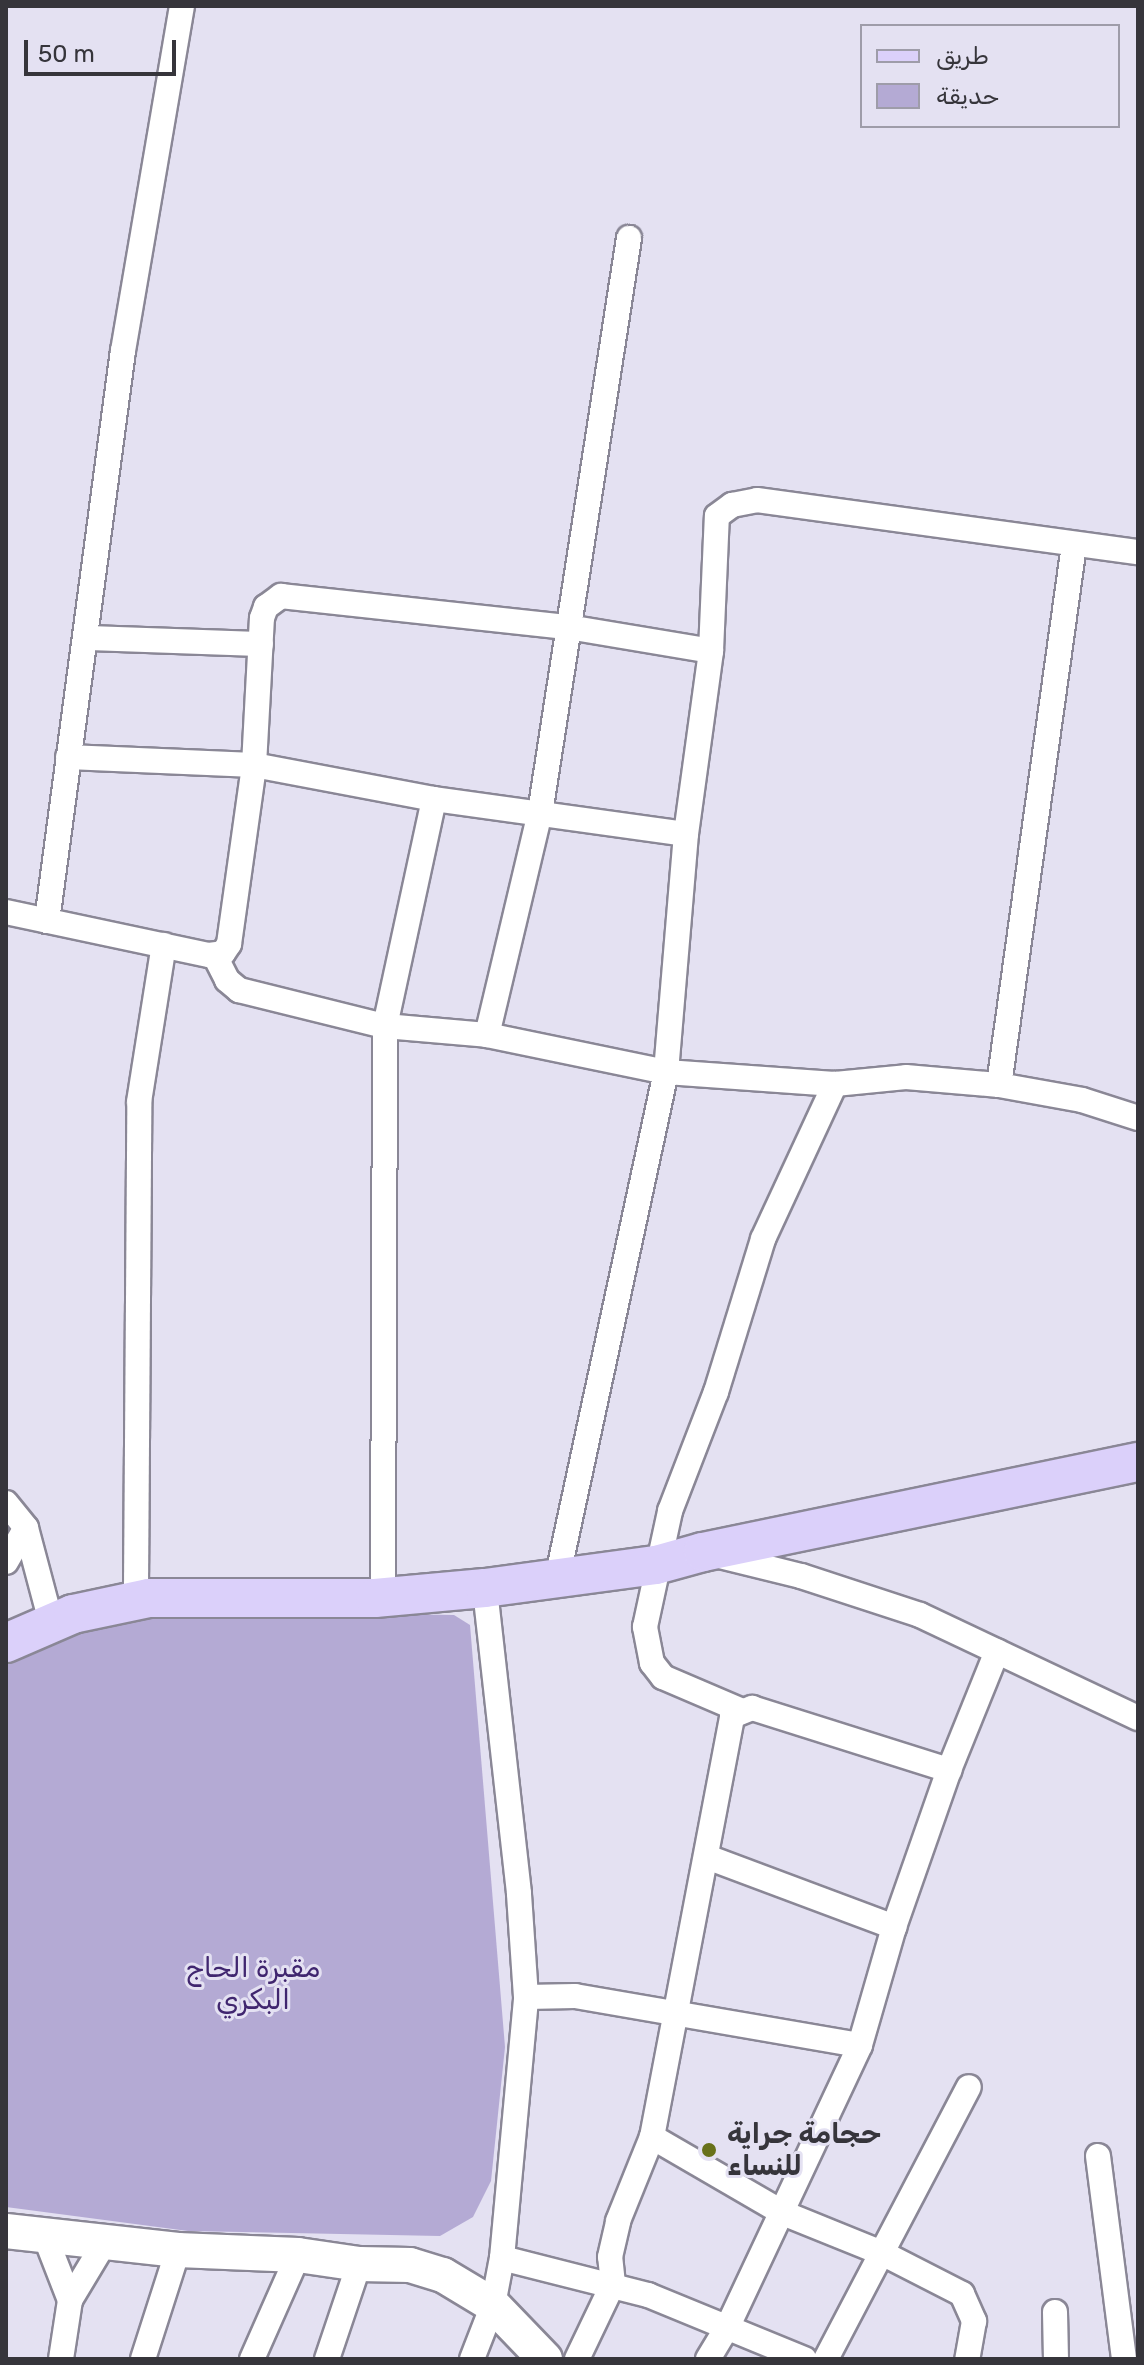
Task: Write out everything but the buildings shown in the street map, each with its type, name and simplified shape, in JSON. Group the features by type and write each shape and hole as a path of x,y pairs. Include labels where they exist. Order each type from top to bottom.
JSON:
{"main road":[{"path":"6,1643 73,1614 149,1598 375,1598 485,1588 656,1565 703,1552 1138,1462"},
{"path":"6,1624 47,1607 136,1586 189,1581 383,1581 485,1588"}],"street":[{"path":"47,921 123,351 182,6"},
{"path":"487,1035 540,813 629,238"},
{"path":"557,1579 666,1072 686,834 711,651 714,520 724,509 739,502 771,502 1138,552"},
{"path":"999,1085 1074,545"},
{"path":"6,912 215,956 223,953 229,944 254,765 266,607 281,596 568,627 711,651"},
{"path":"87,638 261,644"},
{"path":"68,757 254,765 434,799 686,834"},
{"path":"383,1581 385,1026 434,799"},
{"path":"136,1586 135,1188 139,1102 164,945"},
{"path":"215,956 227,980 239,990 385,1026 487,1035 666,1072 835,1084 906,1077 999,1085 1082,1100 1138,1118"},
{"path":"740,1710 677,1686 663,1677 652,1663 645,1627 670,1511 736,1333 763,1239 835,1084"},
{"path":"6,1503 26,1528 47,1607"},
{"path":"6,1562 26,1528"},
{"path":"703,1552 801,1576 920,1615 1138,1718"},
{"path":"472,2359 493,2305 502,2258 526,1997 519,1893 485,1588"},
{"path":"708,2359 728,2326 783,2213 860,2045 894,1927 949,1770 997,1651"},
{"path":"577,2359 613,2284 610,2257 618,2221 652,2137 732,1716 740,1710 752,1708 949,1770"},
{"path":"707,1857 894,1927"},
{"path":"526,1997 575,1996 677,2016 860,2045"},
{"path":"826,2359 969,2087"},
{"path":"652,2137 783,2213 882,2253 962,2294 974,2321 967,2359"},
{"path":"1098,2156 1124,2359"},
{"path":"7,2235 106,2240 178,2250 298,2255 359,2264 410,2265 454,2281 493,2305 535,2355"},
{"path":"45,2236 70,2300"},
{"path":"61,2359 70,2300 106,2240"},
{"path":"143,2359 178,2250"},
{"path":"252,2359 298,2255"},
{"path":"502,2258 613,2284 728,2326 804,2359"},
{"path":"327,2359 359,2264"},
{"path":"1055,2312 1056,2359"}],"green space":[{"name":"مقبرة الحاج البكري","path":"134,1610 454,1615 470,1625 505,2047 491,2181 473,2217 440,2236 188,2231 6,2207 6,1655"}],"place":[{"name":"حجامة جراية للنساء","path":"709,2150"}]}
